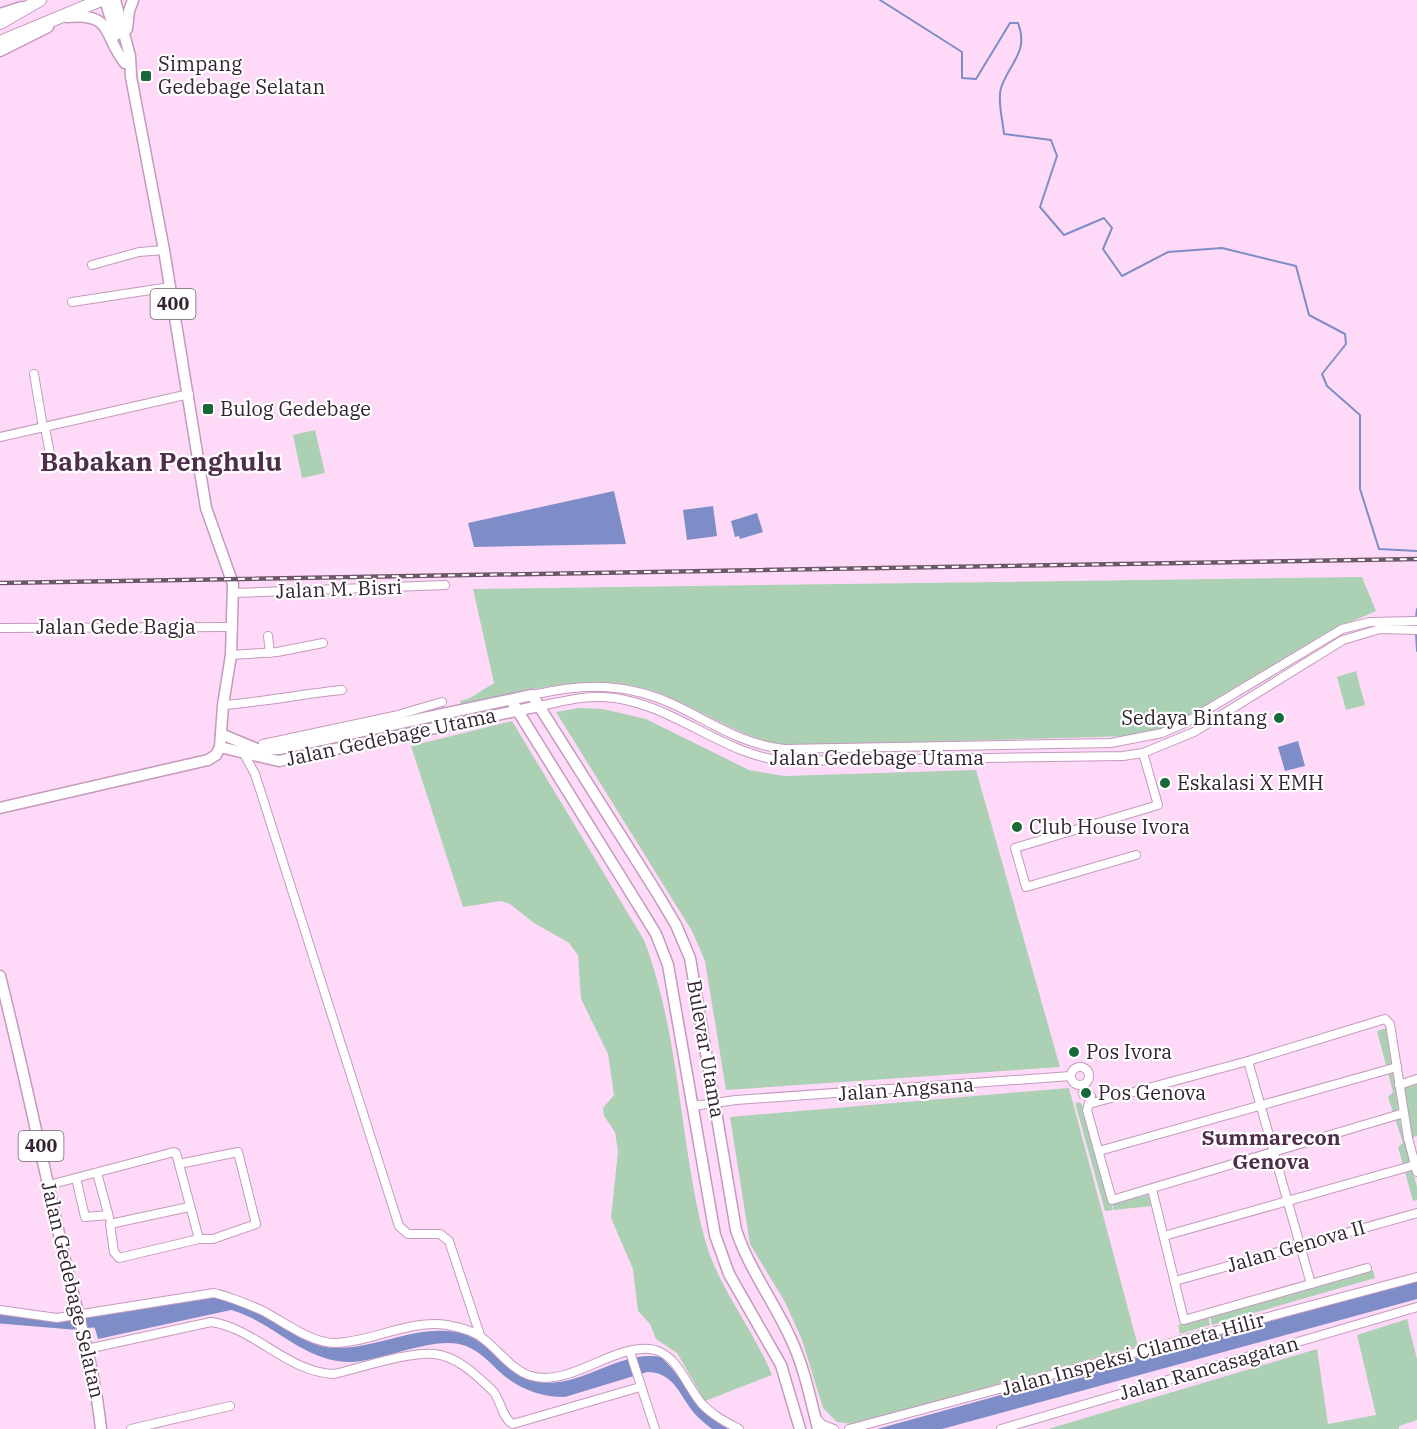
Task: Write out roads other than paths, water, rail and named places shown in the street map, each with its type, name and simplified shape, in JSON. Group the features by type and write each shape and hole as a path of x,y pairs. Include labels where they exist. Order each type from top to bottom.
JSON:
{"highway":[{"path":"0,42 103,0"},
{"path":"0,23 35,2"}],"main road":[{"path":"103,0 128,60"},
{"path":"115,0 128,60"},
{"path":"128,60 127,24 134,0"},
{"path":"0,14 35,2"},
{"path":"0,51 65,17 87,16 101,21 128,60"},
{"name":"400","path":"128,60 164,250 206,508 226,560 233,593 231,655 223,705 220,747"},
{"name":"Jalan Gedebage Utama","path":"220,747 279,761 350,746 514,705 532,695"},
{"name":"Bulevar Utama","path":"532,695 657,892 676,925 690,958 717,1103 736,1230 750,1268 776,1309 799,1359 818,1429"},
{"name":"Jalan Gedebage Utama","path":"221,734 245,745 266,750 315,737 347,735 514,705 539,706"},
{"name":"Bulevar Utama","path":"514,705 656,934 668,965 710,1212 721,1256 781,1365 798,1427"},
{"path":"347,735 350,746"},
{"path":"0,808 208,760 216,755 220,747"},
{"path":"637,903 657,892"},
{"name":"Jalan Gedebage Selatan","path":"0,976 32,1101 77,1316 97,1391 101,1429"},
{"path":"757,1319 776,1309"}],"street":[{"path":"92,265 139,252 164,250"},
{"path":"72,302 170,287"},
{"path":"34,374 50,454"},
{"path":"0,437 189,394"},
{"name":"Jalan M. Bisri","path":"233,593 445,585"},
{"path":"1379,626 1417,621"},
{"path":"1353,625 1354,636"},
{"name":"Jalan Gedebage Utama","path":"532,695 573,686 604,686 632,691 675,706 755,745 784,749 1134,741 1185,723 1353,625 1379,626"},
{"path":"1379,626 1417,630"},
{"name":"Jalan Gedebage Utama","path":"539,706 576,697 628,700 657,709 753,756 785,761 1143,753 1194,732 1297,668 1354,636 1379,626"},
{"name":"Jalan Gede Bagja","path":"0,628 233,627"},
{"path":"268,636 270,653"},
{"path":"231,655 270,653 323,643"},
{"path":"1292,659 1297,668"},
{"path":"223,705 342,690"},
{"path":"263,744 315,737 442,702"},
{"path":"1058,744 1058,756"},
{"path":"784,749 785,761"},
{"path":"1136,855 1026,887 1015,848 1158,805 1143,753"},
{"path":"244,754 255,774 399,1226 408,1234 440,1234 449,1241 480,1335"},
{"name":"Jalan Angsana","path":"693,1106 741,1101 1084,1092 1248,1061 1385,1020 1388,1021 1397,1068"},
{"path":"1248,1061 1276,1153 1311,1284"},
{"path":"1099,1151 1397,1068 1416,1168 1164,1236"},
{"path":"1399,1084 1417,1079"},
{"path":"1084,1092 1112,1200 1404,1113"},
{"path":"97,1173 109,1219 114,1252 119,1258 199,1239 204,1241 213,1239 256,1224 240,1155 236,1151 179,1164"},
{"path":"49,1185 174,1152 199,1239"},
{"path":"76,1178 86,1218 109,1219 189,1207"},
{"path":"1152,1189 1184,1320 1367,1268"},
{"name":"Jalan Genova II","path":"1175,1281 1417,1213"},
{"name":"Jalan Inspeksi Cilameta Hilir","path":"849,1429 1417,1277"},
{"path":"0,1310 57,1318 214,1293 236,1299 321,1341 351,1341 433,1324 448,1325 480,1335 515,1367 531,1376 559,1376 631,1354 652,1350 664,1354 678,1369 702,1404 713,1414 739,1429"},
{"name":"Jalan Rancasagatan","path":"1001,1429 1417,1307"},
{"path":"86,1346 211,1322 224,1324 282,1357 324,1374 334,1374 433,1354 454,1360 491,1389 498,1398 508,1421 513,1424 640,1387"},
{"path":"631,1354 655,1429"},
{"path":"131,1429 231,1406"},
{"path":"815,1416 823,1425 834,1429"}],"water":[{"path":"614,491 626,544 474,547 468,523"},
{"path":"713,506 717,536 687,540 683,510"},
{"path":"757,513 763,532 740,539 739,536 735,537 731,521"},
{"path":"1298,741 1305,766 1285,771 1278,747"},
{"path":"1417,1281 1417,1299 1410,1301 942,1429 877,1429"},
{"path":"222,1300 242,1305 301,1338 324,1347 365,1345 425,1332 456,1332 468,1335 517,1373 538,1382 554,1383 569,1380 630,1359 646,1356 661,1357 708,1413 728,1429 712,1429 694,1413 670,1380 656,1373 647,1372 565,1397 556,1397 539,1394 516,1384 486,1358 466,1346 454,1343 440,1343 350,1362 318,1356 261,1323 231,1310 98,1339 92,1318 180,1302"}],"waterway":[{"path":"880,0 962,52 962,78 976,79 1010,23 1018,23 1021,33 1020,49 1000,93 1004,134 1051,140 1057,156 1040,207 1064,235 1104,218 1112,228 1103,249 1122,276 1168,252 1222,248 1296,266 1309,315 1345,334 1346,344 1322,374 1327,386 1360,415 1360,489 1379,549 1417,551"},
{"path":"1416,617 1417,609"},
{"path":"1416,632 1417,651"},
{"path":"172,1305 220,1297 233,1302"},
{"path":"0,1316 72,1322 114,1318"}],"tunnel":[{"path":"1081,1090 1083,1098"}],"railway":[{"path":"0,583 1417,559"}],"place":[{"name":"Simpang Gedebage Selatan","path":"146,76"},
{"name":"Bulog Gedebage","path":"208,409"},
{"name":"Sedaya Bintang","path":"1279,718"},
{"name":"Eskalasi X EMH","path":"1165,783"},
{"name":"Club House Ivora","path":"1017,827"},
{"name":"Pos Ivora","path":"1074,1052"},
{"name":"Pos Genova","path":"1086,1093"}],"district":[{"name":"Babakan Penghulu","path":"161,462"},
{"name":"Summarecon Genova","path":"1271,1150"}]}
